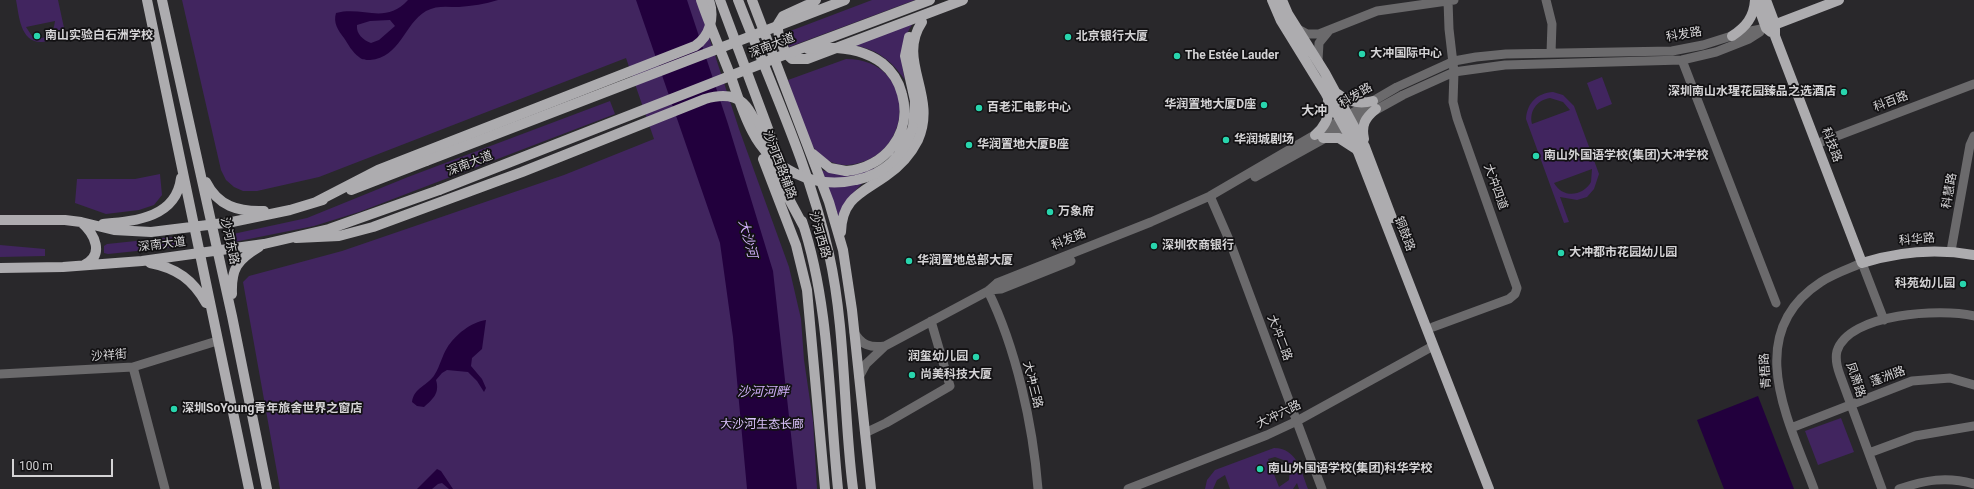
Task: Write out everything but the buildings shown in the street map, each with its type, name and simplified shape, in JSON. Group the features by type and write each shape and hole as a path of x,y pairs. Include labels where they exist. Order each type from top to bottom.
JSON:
{"main road":[{"path":"147,0 172,114 193,228 249,489"},
{"name":"沙河东路","path":"162,0 232,316 267,489"},
{"name":"沙河西路辅路","path":"701,0 791,231 803,274 810,308 825,489"},
{"path":"316,202 378,170 689,49 701,42 707,34 711,17 709,0"},
{"name":"沙河西路","path":"720,0 804,227 820,301 838,489"},
{"name":"沙河西路","path":"738,0 810,188 828,253 836,294 853,489"},
{"path":"752,0 832,209 843,250 847,272 871,489"},
{"path":"773,28 794,17 816,0"},
{"path":"820,0 783,16 778,24 779,34 785,50 792,59 807,59 963,0"},
{"name":"深南大道","path":"0,220 16,219 81,222 135,232 193,228 290,210 316,202 426,161 845,0"},
{"name":"深南大道","path":"0,268 82,266 142,261 218,252 296,238 357,220 439,190 781,56 930,0"},
{"name":"铜鼓路","path":"1272,0 1281,21 1331,93 1362,149 1496,489"},
{"name":"铜鼓路","path":"1282,0 1296,28 1318,60 1331,93"},
{"path":"1732,36 1742,30 1750,19 1755,0"},
{"name":"科技路","path":"1755,0 1771,26 1862,263"},
{"name":"科技路","path":"1766,0 1771,26"},
{"name":"科发路","path":"1771,26 1839,0"},
{"path":"751,130 762,147 773,158 786,169 800,176 816,181 835,183 866,178 878,172 890,164 901,153 910,134 915,110 914,93 908,74 905,56 907,42 914,30 922,22 942,8"},
{"path":"843,250 841,224 849,204 859,192 885,177 899,166 914,147 919,135 923,116 923,101 912,53 915,35 922,22"},
{"path":"781,56 814,49 842,49 864,54 883,64 896,79 903,98 903,126 896,142 882,158 873,164 864,168 846,171 834,169 824,164 811,152"},
{"path":"1331,93 1352,102 1375,105 1362,126 1362,149 1339,138 1319,137 1328,116 1331,93"},
{"path":"296,238 329,238 367,229 522,172 657,118 717,96 730,96 742,103 750,113 768,158 804,227"},
{"name":"铜鼓路","path":"1362,149 1433,346 1489,489"},
{"path":"199,164 209,188 224,204 248,211 290,210"},
{"path":"92,225 139,220 158,213 168,205 177,193 182,172"},
{"path":"810,188 847,272"},
{"path":"0,214 16,219"},
{"path":"81,222 94,238 97,249 93,260 82,266"},
{"path":"232,316 233,272 246,255 264,244"},
{"name":"科华路","path":"1862,263 1908,252 1951,251 1974,255"},
{"path":"142,261 170,268 188,278 200,292 212,316"},
{"path":"825,489 834,439"},
{"path":"864,489 866,446"}],"street":[{"path":"1296,28 1307,34 1314,35 1377,11 1450,0"},
{"name":"大冲四道","path":"1433,327 1510,299 1515,294 1517,288 1457,118 1453,102 1454,61 1449,29 1450,0"},
{"path":"1546,0 1552,24 1551,53"},
{"name":"科发路","path":"859,377 866,364 885,346 988,291 998,283 1212,198 1375,105 1412,79 1454,61 1489,55 1672,52 1704,46 1732,36 1771,26"},
{"name":"科发路","path":"1375,105 1454,72 1505,65 1682,60 1716,52 1732,46 1771,26"},
{"path":"1318,60 1319,43 1331,29"},
{"path":"1682,60 1776,304"},
{"name":"科百路","path":"1816,144 1974,84"},
{"name":"科慧路","path":"1951,251 1970,145 1974,136"},
{"name":"大冲二路","path":"1212,198 1322,489"},
{"path":"1862,263 1884,320"},
{"name":"青梧路","path":"1814,489 1781,399 1776,377 1775,356 1780,335 1796,303 1813,287 1832,276 1862,263"},
{"name":"大冲三路","path":"988,291 1001,321 1022,394 1030,430 1038,489"},
{"name":"凤萧路","path":"1882,489 1837,366 1838,349 1845,338 1854,332 1884,320 1905,315 1934,312 1974,316"},
{"path":"865,433 886,423 950,386 931,321"},
{"path":"854,332 859,340 865,345 873,347 885,346"},
{"name":"沙祥街","path":"0,374 133,367 217,341"},
{"name":"大冲六路","path":"1128,489 1245,445 1297,421 1433,346"},
{"path":"133,367 162,488"},
{"name":"蓬洲路","path":"1791,428 1900,384 1925,378 1950,378 1974,384"},
{"path":"1869,453 1915,436 1974,426"},
{"path":"1899,489 1920,482 1940,478 1974,484"}],"green space":[{"path":"16,0 58,0 66,37 59,39 57,33 51,39 42,42 29,38 22,27","holes":["55,21 53,32 43,38 32,36 26,27"]},
{"name":"大沙河生态长廊","path":"182,0 697,0 739,129 789,267 801,319 804,360 813,421 817,489 280,489 243,282 249,276 342,251 564,175 654,139 626,58 319,177 257,191 243,191 234,187 226,180 221,170"},
{"path":"872,0 915,0 789,47 785,33"},
{"path":"914,22 906,35 904,43 902,65 905,80 900,73 882,56 868,49 851,45"},
{"path":"846,59 870,63 887,75 897,91 900,110 896,129 887,146 870,159 844,165 826,160 816,151 804,126 788,80"},
{"path":"1602,77 1612,104 1597,110 1587,83"},
{"path":"1553,92 1563,95 1574,106 1599,174 1594,189 1587,197 1577,200 1560,197 1569,222 1564,223 1526,119 1528,108 1534,100 1542,94","holes":["1550,98 1563,102 1570,110 1532,124 1531,119 1535,107 1541,101","1592,169 1591,182 1587,187 1578,193 1573,194 1562,192 1554,183"]},
{"path":"610,101 615,114 359,212 314,226 234,242 233,234 307,218 408,177"},
{"path":"878,167 855,191 839,218 821,170 850,174 863,172"},
{"path":"160,174 162,195 154,205 139,210 106,214 75,203 77,179 135,179"},
{"path":"174,237 177,239 178,245 175,247 108,254 104,253 104,246 107,244"},
{"path":"0,245 45,249 45,256 0,257"},
{"path":"1841,418 1854,452 1818,465 1805,431"},
{"name":"南山外国语学校(集团)科华学校","path":"1274,448 1282,449 1293,456 1297,462 1308,489 1299,489 1297,483 1293,489 1230,489 1225,475 1217,480 1213,489 1205,489 1207,480 1215,470","holes":["1275,457 1286,461 1290,468 1289,480 1279,487 1268,459"]}],"water":[{"path":"408,0 498,0 469,6 438,7 430,9 412,24 401,40 388,53 380,58 370,60 361,59 354,53 340,32 336,23 336,13 346,11 382,13 391,12","holes":["390,20 395,26 379,40 371,43 361,36 357,28 357,25 370,21"]},
{"name":"沙河河畔","path":"636,0 687,0 728,124 773,271 797,489 747,489 733,337 720,243"},
{"path":"486,320 482,349 472,358 471,366 482,379 486,388 484,392 477,381 468,372 447,370 436,380 437,389 435,395 424,407 417,406 412,402 415,393 435,374 445,351 454,338 469,326"},
{"path":"1758,396 1794,489 1724,489 1697,420"},
{"path":"437,469 441,471 453,489 449,489 442,483 438,484 432,489 417,489"}],"place":[{"name":"南山实验白石洲学校","path":"37,36"},
{"name":"北京银行大厦","path":"1068,37"},
{"name":"大冲国际中心","path":"1362,54"},
{"name":"The Estée Lauder","path":"1177,56"},
{"name":"深圳南山水瑆花园臻品之选酒店","path":"1844,92"},
{"name":"华润置地大厦D座","path":"1264,105"},
{"name":"百老汇电影中心","path":"979,108"},
{"name":"华润城剧场","path":"1226,140"},
{"name":"华润置地大厦B座","path":"969,145"},
{"name":"南山外国语学校(集团)大冲学校","path":"1536,156"},
{"name":"万象府","path":"1050,212"},
{"name":"深圳农商银行","path":"1154,246"},
{"name":"大冲都市花园幼儿园","path":"1561,253"},
{"name":"华润置地总部大厦","path":"909,261"},
{"name":"科苑幼儿园","path":"1963,284"},
{"name":"润玺幼儿园","path":"976,357"},
{"name":"尚美科技大厦","path":"912,375"},
{"name":"深圳SoYoung青年旅舍世界之窗店","path":"174,409"},
{"name":"南山外国语学校(集团)科华学校","path":"1260,469"}],"district":[{"name":"大冲","path":"1314,112"}],"water label":[{"name":"大沙河","path":"747,239"}]}
